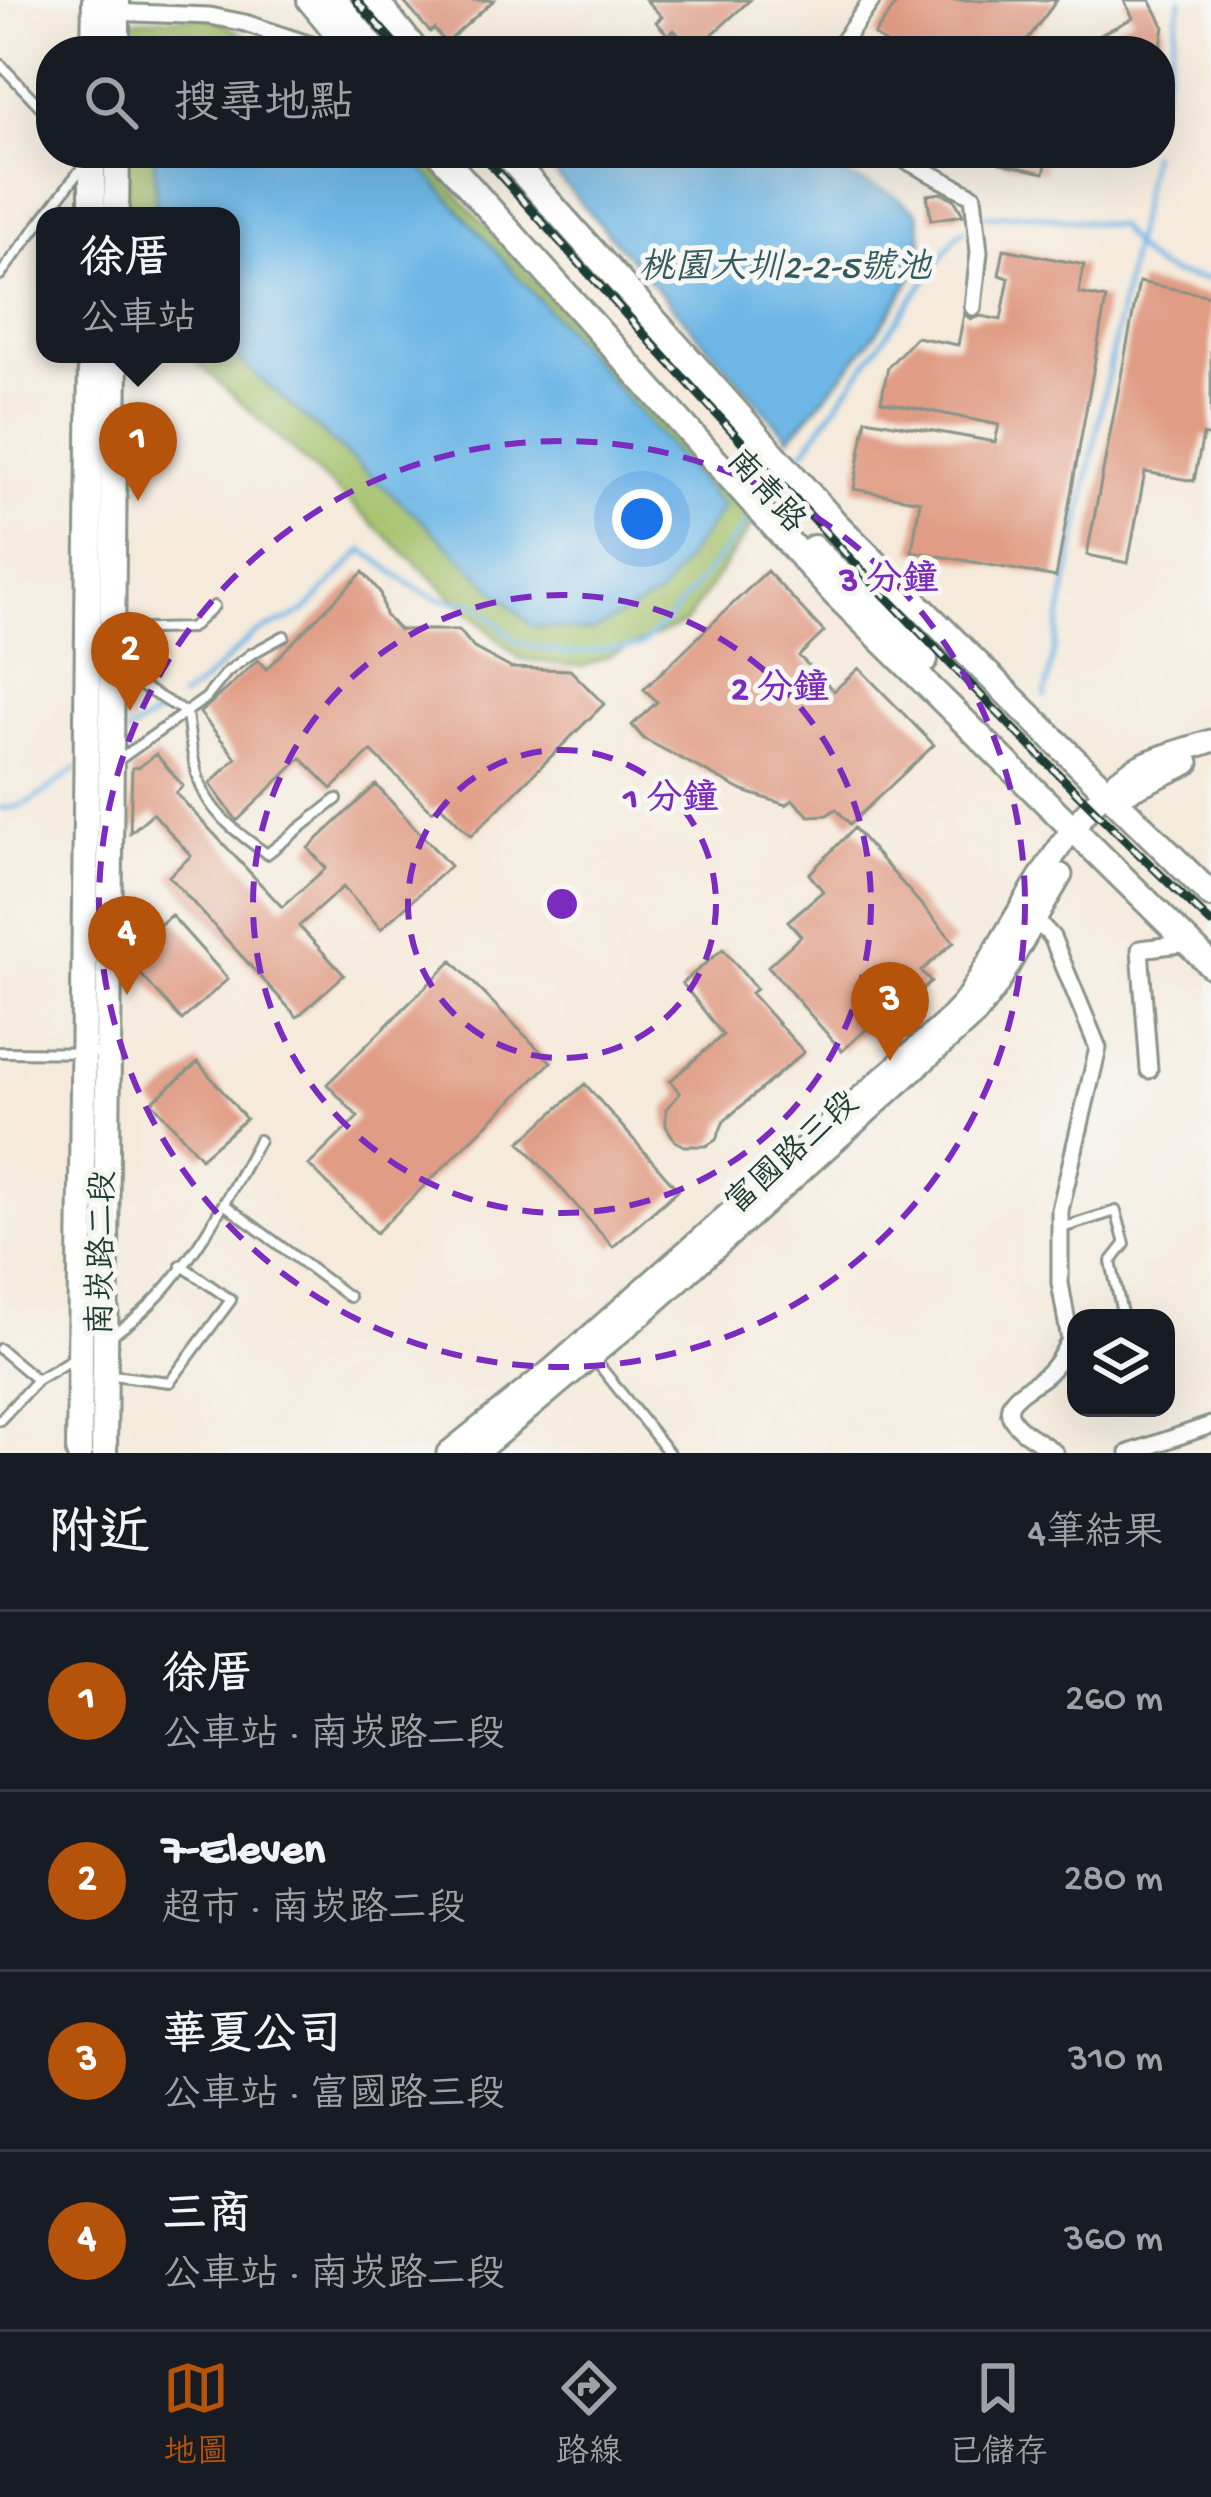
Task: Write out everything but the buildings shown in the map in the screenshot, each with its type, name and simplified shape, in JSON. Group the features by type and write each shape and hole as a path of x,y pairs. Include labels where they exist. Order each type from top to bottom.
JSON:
{"main road":[{"path":"310,0 340,36"},
{"path":"334,0 364,36"},
{"path":"374,0 404,36"},
{"path":"395,0 425,36"},
{"path":"98,36 106,6"},
{"path":"106,6 113,36"},
{"path":"92,168 92,207"},
{"path":"116,207 117,168"},
{"path":"452,168 835,594 985,744 1083,829"},
{"name":"南青路","path":"474,168 811,545 1200,944 1211,965"},
{"name":"南青路","path":"518,168 836,524 1115,792 1211,895"},
{"path":"535,168 848,512 1115,792 1211,875"},
{"name":"南青路","path":"542,249 576,309"},
{"name":"南青路","path":"593,253 635,277"},
{"name":"南崁路二段","path":"91,363 100,669 95,1053 104,1453"},
{"name":"南崁路二段","path":"79,1453 110,766 100,669 112,630 115,363"},
{"name":"南青路","path":"848,512 883,569"},
{"name":"南青路","path":"985,744 1043,781"}],"street":[{"path":"847,36 872,0"},
{"path":"106,6 210,16 284,36"},
{"path":"920,168 973,196 979,252 973,307"},
{"name":"富國路三段","path":"448,1453 638,1306 853,1114 963,1004 1083,829 1139,767 1211,741"},
{"name":"富國路三段","path":"1115,792 1211,756"},
{"path":"1029,913 1052,937 1098,1048 1064,1184 1060,1283 1070,1340 1053,1369 1025,1386 1011,1407 1011,1418 1024,1432 1055,1453"},
{"path":"1149,1070 1140,949 1200,944"},
{"name":"富國路三段","path":"476,1453 592,1356 638,1306"},
{"path":"1130,1453 1211,1426"}],"lane":[{"path":"0,64 36,102"},
{"path":"52,207 81,168"},
{"path":"0,275 36,228"},
{"path":"112,630 191,628 214,606"},
{"path":"110,766 187,713 227,672 284,636"},
{"path":"100,669 187,713"},
{"path":"187,713 202,794 228,827 267,854 337,799"},
{"path":"0,1052 95,1053"},
{"path":"0,1420 38,1380 138,1320 224,1204 259,1140"},
{"path":"224,1204 349,1298"},
{"path":"1060,1228 1116,1211 1126,1244 1111,1262 1121,1309"},
{"path":"104,1374 170,1382 231,1300 181,1265"},
{"path":"0,1349 38,1380"},
{"path":"592,1356 669,1453"}],"green space":[{"path":"210,16 245,36 127,36 127,21"},
{"name":"桃園大圳2-2-5號池","path":"125,168 433,168 752,525 685,623 583,667 520,659 198,363 240,363 240,207 124,207"}],"water":[{"name":"桃園大圳2-2-5號池","path":"154,168 422,168 723,507 660,595 591,632 532,626 419,518 240,361 240,207 156,207"},
{"name":"桃園大圳2-2-5號池","path":"550,168 824,168 890,193 918,212 921,250 903,293 789,438"}],"waterway":[{"path":"1174,36 1181,0"},
{"path":"1045,697 1148,168"},
{"path":"985,216 1025,214 1118,226 1156,266 1211,279"},
{"path":"803,452 965,230"},
{"path":"772,491 784,476"},
{"path":"181,698 253,635 304,612 363,550 427,594 474,602 520,644 568,654 640,646 670,618 753,515"},
{"path":"127,734 162,711"},
{"path":"0,808 30,801 77,768"}],"railway":[{"path":"356,0 388,36"},
{"path":"494,168 929,642 1211,923"}],"place":[{"name":"徐厝","path":"138,501"},
{"name":"7-Eleven","path":"130,711"},
{"name":"三商","path":"127,995"},
{"name":"華夏公司","path":"890,1061"}]}
